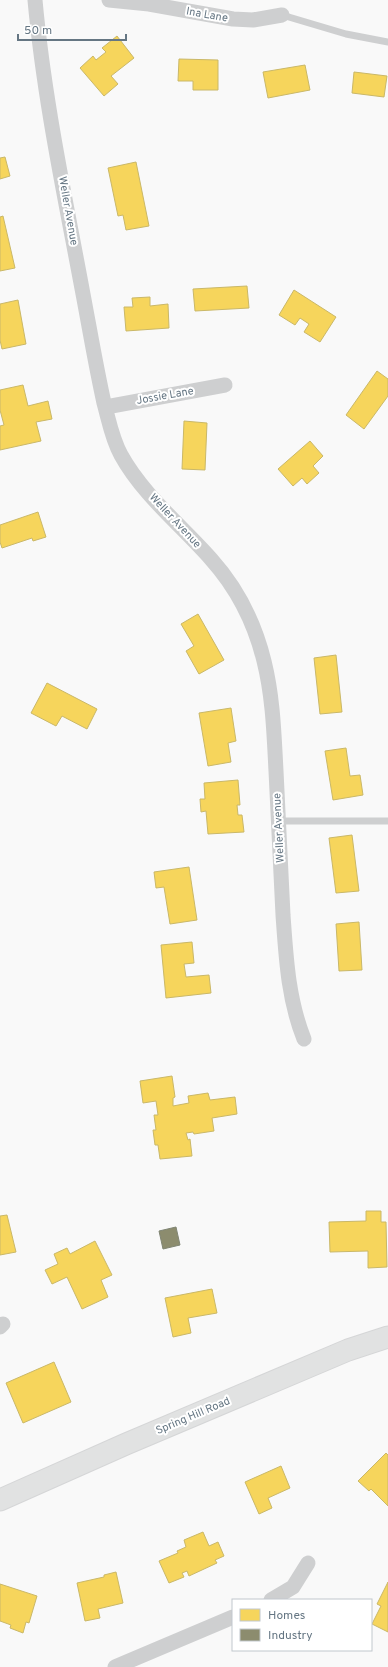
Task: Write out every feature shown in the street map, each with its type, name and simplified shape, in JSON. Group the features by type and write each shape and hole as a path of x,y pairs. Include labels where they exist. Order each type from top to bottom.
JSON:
{"main road":[{"name":"Spring Hill Road","path":"0,1500 348,1350 388,1337"}],"street":[{"name":"Weller Avenue","path":"35,0 39,48 48,102 96,366 112,434 120,454 133,474 164,511 213,561 243,605 256,634 269,686 273,714 285,939 291,999 304,1039"},
{"name":"Ina Lane","path":"110,0 149,4 233,19 253,20 282,15"},
{"name":"Jossie Lane","path":"106,407 226,385"},
{"path":"273,1599 293,1586 308,1563"},
{"path":"115,1667 232,1617"}],"lane":[{"path":"282,15 346,34 388,42"},
{"path":"278,821 388,821"}],"building: Homes":[{"path":"117,36 134,58 111,76 118,84 104,96 80,68 93,56 96,60 106,52 102,48"},
{"path":"179,59 218,60 218,90 193,90 193,81 178,81"},
{"path":"305,65 310,90 268,98 263,72"},
{"path":"354,72 387,76 384,97 352,93"},
{"path":"5,157 10,176 0,179 0,158"},
{"path":"136,162 149,226 126,230 123,215 118,216 108,168"},
{"path":"3,216 15,268 0,271 0,217"},
{"path":"247,286 249,308 195,311 193,289"},
{"path":"294,290 336,317 320,342 304,332 309,324 300,318 295,325 279,315"},
{"path":"150,297 150,306 168,304 169,328 126,331 124,307 133,307 132,298"},
{"path":"18,300 26,344 2,349 0,340 0,304"},
{"path":"377,371 388,379 388,396 364,429 346,415"},
{"path":"23,385 28,406 48,401 52,419 36,422 41,441 0,450 0,426 4,425 0,410 0,390"},
{"path":"184,421 207,423 205,470 182,469"},
{"path":"310,441 323,456 313,466 319,473 307,484 302,478 293,486 278,469"},
{"path":"38,512 46,537 33,541 32,538 2,548 0,542 0,525"},
{"path":"198,614 224,660 199,674 186,651 194,646 181,624"},
{"path":"336,655 342,712 320,714 314,658"},
{"path":"47,683 97,709 87,729 62,716 56,726 31,713"},
{"path":"231,708 236,741 228,743 231,762 208,766 199,713"},
{"path":"346,748 350,776 360,775 363,795 333,800 325,751"},
{"path":"238,780 240,805 237,805 238,815 242,815 244,832 208,834 206,811 201,812 200,799 205,799 204,783"},
{"path":"352,835 359,891 336,893 329,838"},
{"path":"189,867 197,920 170,924 164,887 156,888 154,872"},
{"path":"359,922 362,970 339,971 336,924"},
{"path":"192,942 194,963 184,964 186,977 209,975 211,993 166,998 161,945"},
{"path":"172,1076 175,1097 173,1098 173,1106 189,1103 188,1096 208,1093 210,1100 235,1097 237,1114 212,1118 214,1131 194,1134 193,1132 186,1133 188,1140 190,1139 192,1156 160,1159 158,1145 155,1145 153,1130 156,1130 154,1115 158,1115 156,1101 143,1103 140,1081"},
{"path":"366,1211 381,1211 381,1222 386,1222 387,1267 368,1268 368,1251 330,1252 329,1222 366,1221"},
{"path":"7,1215 16,1252 0,1255 0,1216"},
{"path":"95,1241 112,1275 101,1280 108,1297 82,1309 67,1277 52,1284 45,1270 58,1264 54,1254 67,1248 70,1254"},
{"path":"212,1289 217,1313 188,1318 191,1333 173,1337 165,1298"},
{"path":"54,1362 71,1402 23,1423 6,1383"},
{"path":"386,1453 388,1455 388,1506 371,1489 369,1491 358,1481"},
{"path":"281,1466 290,1488 268,1498 272,1508 259,1514 245,1482"},
{"path":"203,1532 209,1546 218,1542 224,1556 215,1560 217,1563 189,1576 187,1571 182,1573 184,1577 169,1583 159,1561 178,1553 177,1551 186,1547 184,1540"},
{"path":"116,1572 123,1603 98,1609 100,1618 85,1621 77,1583 104,1577 104,1575"},
{"path":"388,1582 388,1632 372,1624 381,1606 377,1604"},
{"path":"0,1584 37,1596 29,1623 26,1622 23,1633 10,1628 11,1625 0,1621"}],"building: Industry":[{"path":"176,1227 180,1245 163,1249 159,1231"}]}
